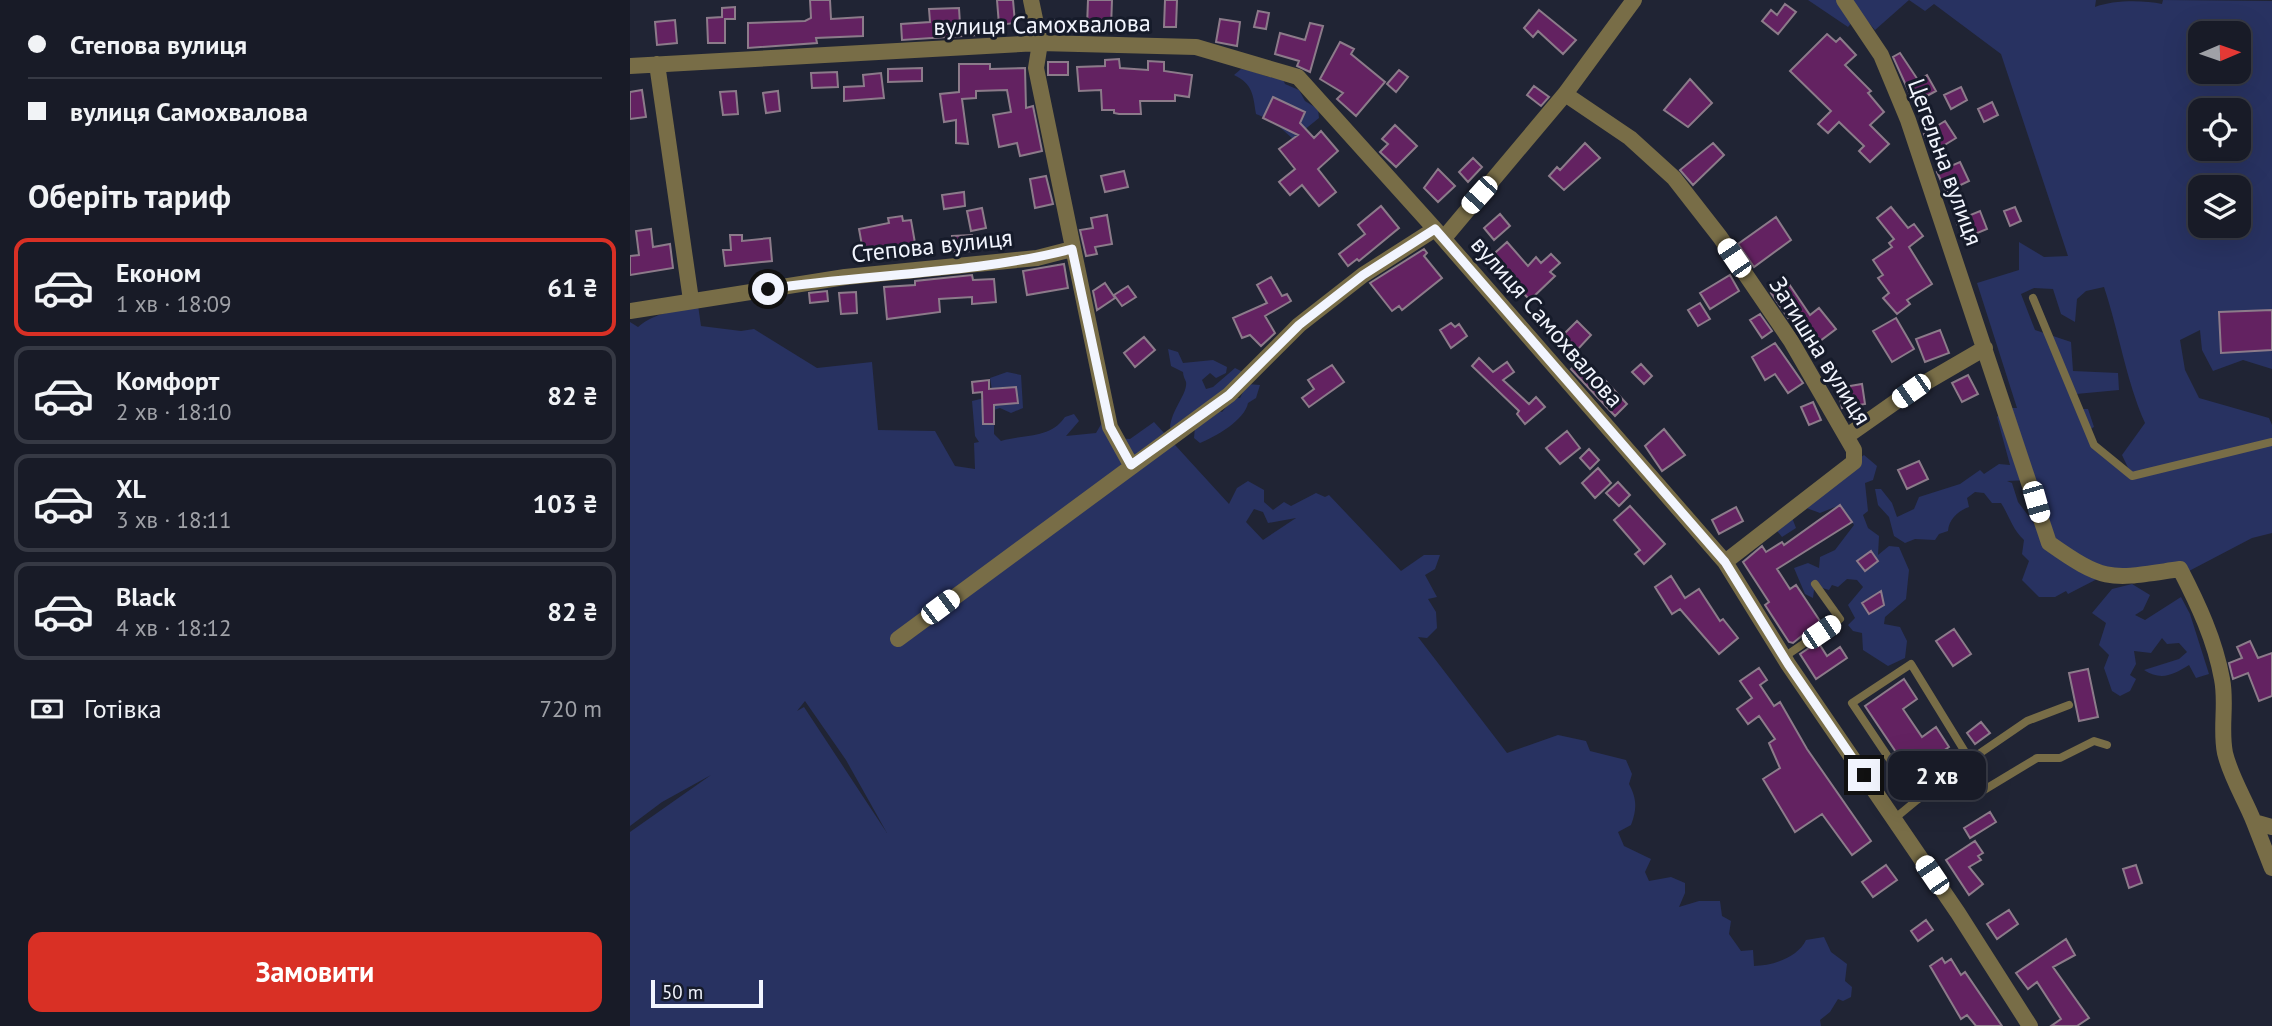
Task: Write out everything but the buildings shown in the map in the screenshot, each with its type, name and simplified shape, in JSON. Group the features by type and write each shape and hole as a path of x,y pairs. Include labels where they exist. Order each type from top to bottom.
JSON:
{"street":[{"path":"1031,0 1040,43 1036,68 1110,427 1131,465"},
{"path":"898,639 1229,395 1299,325 1363,275 1439,233 1565,94 1634,0"},
{"name":"Цегельна вулиця","path":"1844,0 1881,55 1903,109 2049,543 2086,569 2110,578 2180,569 2204,616 2222,679 2225,703 2222,731 2226,755 2254,822"},
{"name":"вулиця Самохвалова","path":"630,66 1040,43 1196,47 1298,77 1439,233 1725,562 1784,657 2030,1026"},
{"path":"657,64 691,300"},
{"name":"Затишна вулиця","path":"1565,94 1630,138 1674,178 1720,237 1791,341 1854,450 1854,462 1725,562"},
{"name":"Степова вулиця","path":"630,311 845,277 1037,258 1072,249"},
{"path":"1847,436 1911,391 1985,348"},
{"path":"2254,822 2272,827"},
{"path":"2254,822 2272,869"}],"lane":[{"path":"2033,298 2094,445 2132,476 2272,442"},
{"path":"1784,657 1840,619 1815,584"},
{"path":"1917,800 1852,703 1911,664 1970,760 2027,721 2068,705"},
{"path":"1894,819 1961,768 1979,793 2037,758 2060,758 2094,741 2107,745"}],"shaded area":[{"path":"1808,0 1837,0 1854,20 1848,27"},
{"path":"1849,0 1909,0 1875,30"},
{"path":"1909,0 2096,0 2095,7 2128,1 2162,4 2163,0 2272,1 2272,369 2243,360 2213,371 2202,350 2200,330 2180,340 2185,370 2199,398 2269,418 2272,425 2272,533 2252,538 2189,571 2103,576 2068,594 2066,591 2055,597 2039,597 2022,580 2029,561 2022,554 2024,540 2001,503 1992,503 1984,493 1975,492 1967,498 1969,507 1955,516 1948,531 1939,534 1935,540 1915,539 1905,543 1894,536 1889,517 1878,505 1875,489 1881,489 1892,503 1897,517 1914,509 1919,497 1960,484 1980,470 1984,474 1999,464 2010,465 1997,417 2003,410 2029,480 2007,481 2012,483 2018,502 2054,550 2007,408 2017,408 1977,283 2019,270 2019,242 2044,257 2068,256 2001,54 1934,4 1925,11","holes":["2104,287 2145,423 2122,455 2131,474 2094,445 2088,430 2094,427 2088,409 2082,409 2076,394 2119,390 2118,373 2073,371 2071,342 2035,330 2021,294 2034,288 2053,289 2061,314 2075,322 2077,299 2086,291"]},
{"path":"1241,69 1271,77 1282,77 1285,84 1299,90 1305,101 1318,109 1319,118 1293,139 1273,121 1256,114 1249,86 1234,75"},
{"path":"698,305 701,326 741,331 754,329 817,368 872,362 878,430 935,431 955,466 975,469 974,443 979,442 975,436 972,401 993,396 990,378 1007,372 1021,375 1023,408 1011,413 1000,408 994,410 994,434 1001,441 1036,435 1052,429 1065,417 1074,414 1079,421 1066,436 1096,433 1103,421 1109,438 1130,439 1154,422 1229,504 1237,488 1248,481 1264,490 1264,502 1273,510 1284,502 1291,506 1316,493 1325,497 1329,495 1401,571 1424,555 1440,555 1435,569 1425,575 1437,597 1428,599 1436,612 1437,628 1427,638 1418,637 1507,753 1558,735 1586,741 1590,751 1626,760 1632,774 1629,784 1634,794 1635,809 1631,825 1618,832 1624,846 1651,859 1645,872 1649,881 1671,877 1685,883 1685,893 1679,907 1699,901 1720,901 1722,916 1731,921 1729,934 1741,951 1753,950 1754,966 1784,959 1797,951 1806,940 1824,937 1831,952 1847,964 1845,981 1852,987 1851,997 1843,1001 1838,999 1830,1012 1820,1020 1821,1026 630,1026 630,832 711,775 662,802 630,826 630,322 638,327 659,315","holes":["1254,509 1263,512 1268,523 1296,518 1263,540 1246,522","805,701 846,760 887,833 804,707 797,711"]},
{"path":"1168,349 1178,352 1183,363 1213,360 1227,367 1226,373 1216,378 1210,373 1202,380 1206,389 1213,387 1235,368 1247,374 1219,411 1222,412 1234,398 1240,398 1247,384 1260,385 1256,398 1248,403 1235,422 1200,443 1194,438 1195,427 1170,428 1186,382 1183,372 1171,366"},
{"path":"1864,455 1877,466 1873,480 1865,483 1868,511 1863,515 1868,528 1879,536 1878,555 1889,546 1899,547 1909,570 1906,599 1885,617 1884,624 1900,627 1907,641 1905,658 1888,666 1863,650 1862,633 1853,631 1848,625 1855,618 1848,605 1863,587 1857,580 1847,579 1838,587 1832,585 1829,590 1819,587 1814,590 1813,598 1805,594 1794,568 1808,563 1819,568 1820,557 1835,550 1854,525 1840,505 1820,513 1801,506 1791,515 1796,528 1782,537 1773,526"},
{"path":"2132,584 2150,595 2143,610 2135,615 2145,620 2181,597 2190,614 2209,674 2196,678 2189,665 2178,672 2161,676 2144,670 2179,659 2187,652 2179,643 2167,644 2162,638 2151,653 2134,651 2136,664 2130,675 2136,679 2130,691 2120,696 2112,691 2104,668 2109,655 2099,645 2106,623 2092,613 2112,589"}],"route":[{"path":"768,289 845,277 1037,258 1072,249 1110,427 1131,465 1229,395 1299,325 1363,275 1435,229 1725,562 1788,664 1864,775"}]}
